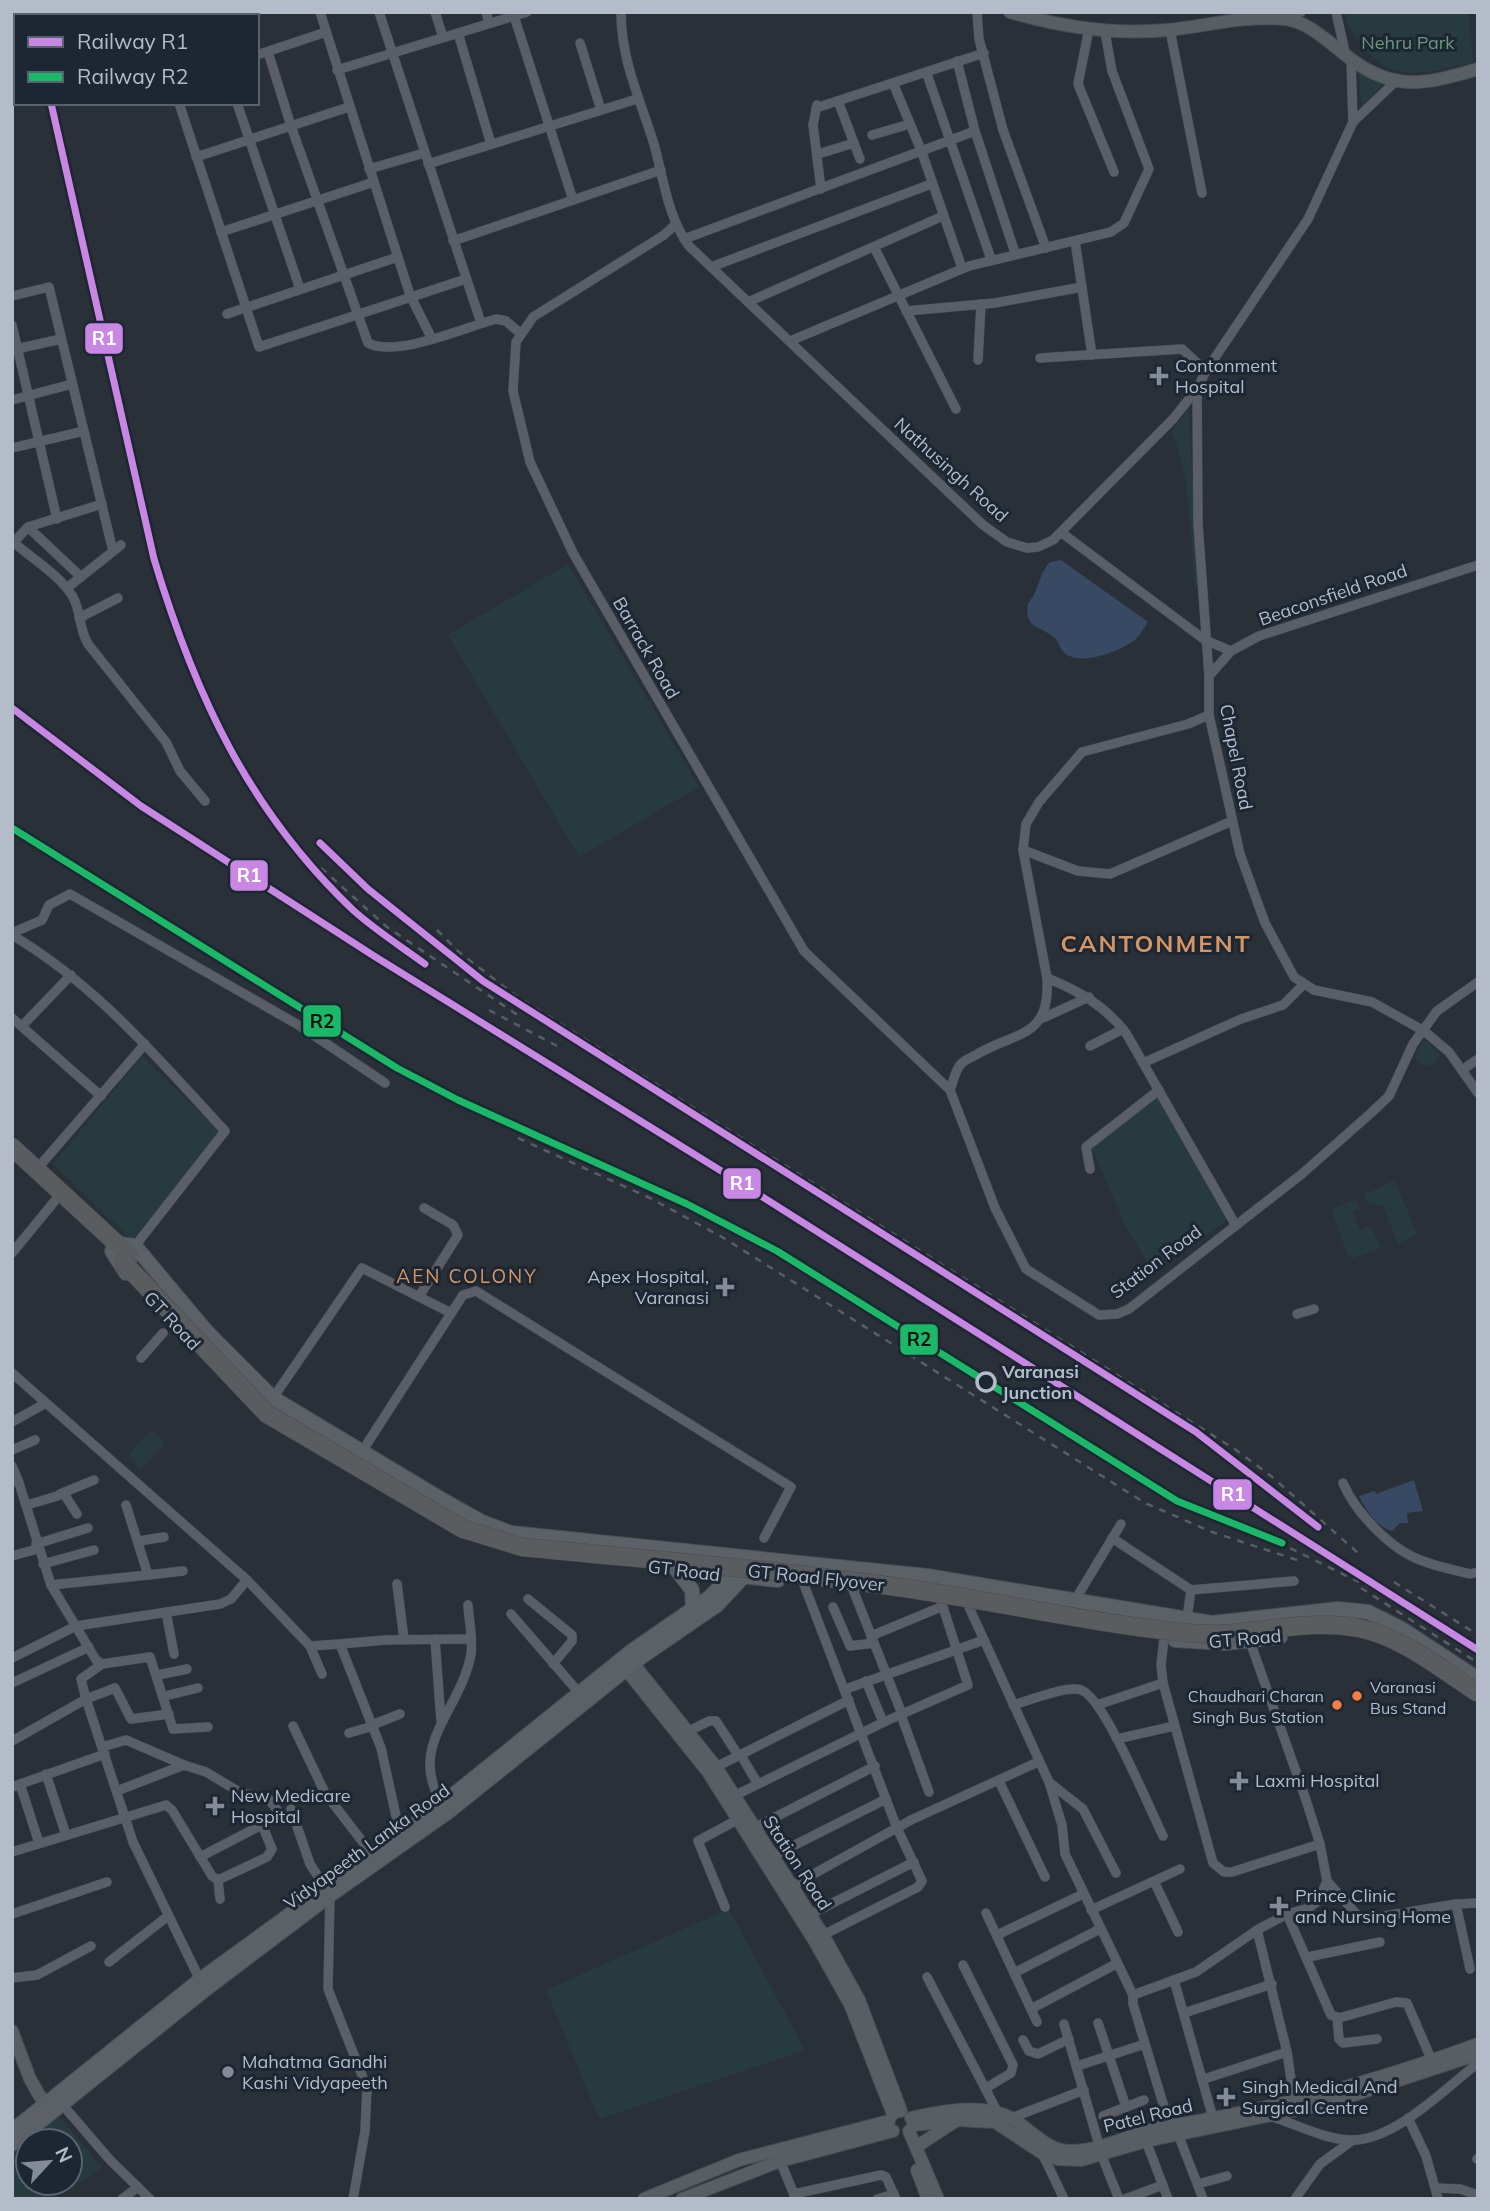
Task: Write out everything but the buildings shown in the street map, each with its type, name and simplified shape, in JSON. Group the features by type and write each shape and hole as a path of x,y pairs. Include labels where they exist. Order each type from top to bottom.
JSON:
{"highway":[{"name":"GT Road","path":"12,1147 124,1252"},
{"name":"GT Road","path":"12,1158 60,1194"},
{"name":"GT Road Flyover","path":"124,1252 273,1407 467,1521 486,1529 523,1538 898,1578 1188,1624 1235,1625 1316,1618 1356,1618 1380,1624 1478,1680"},
{"name":"GT Road Flyover","path":"124,1252 267,1414 451,1522 483,1537 522,1547 910,1589 1187,1633 1236,1634 1316,1627 1355,1627 1377,1632 1478,1693"}],"main road":[{"name":"GT Road","path":"1478,1680 1402,1629 1368,1612 1338,1609 1242,1622 1212,1623 927,1576 511,1533 482,1522 361,1453 273,1398 124,1252 120,1266 264,1416 485,1543 519,1552 736,1577 852,1587 941,1604 968,1605 1164,1639 1204,1643 1319,1633 1347,1634 1379,1642 1417,1660 1478,1701"},
{"path":"676,1569 692,1590 693,1609"},
{"name":"Vidyapeeth Lanka Road","path":"12,2144 54,2102 200,1980 445,1808 736,1577"},
{"name":"Vidyapeeth Lanka Road","path":"627,1663 717,1605 736,1577"},
{"name":"Vidyapeeth Lanka Road","path":"12,2131 206,1988 372,1854 445,1808"}],"street":[{"path":"320,12 410,295 432,339"},
{"path":"379,12 390,53 481,323"},
{"path":"435,12 443,37"},
{"path":"486,12 489,23"},
{"path":"337,70 527,12"},
{"name":"Nathusingh Road","path":"621,12 628,73 676,224 684,239 984,525 1007,542 1027,548 1038,547 1062,533 1173,419 1197,389 1206,371 1308,219 1353,122 1395,82"},
{"path":"977,12 979,39 1003,130 1046,248"},
{"path":"1010,12 1105,32 1170,30 1209,23 1286,19 1301,12"},
{"path":"1336,12 1348,56 1353,122"},
{"path":"514,16 573,200"},
{"path":"1286,19 1326,38 1348,56 1395,82 1424,84 1478,69"},
{"path":"1089,29 1078,83 1114,172"},
{"path":"1170,30 1202,193"},
{"path":"259,54 326,32"},
{"path":"790,341 962,268 1015,253 1111,232 1124,223 1149,169 1112,71 1105,32"},
{"path":"457,33 491,144"},
{"path":"580,43 601,110"},
{"path":"268,51 342,275 368,343 374,346 432,339 496,319 506,321 521,334 533,317 664,235 676,224"},
{"path":"821,189 813,125 817,105 927,74 984,52"},
{"path":"957,61 975,131 1015,253"},
{"path":"927,74 991,259"},
{"path":"893,83 921,150 962,268"},
{"path":"428,164 637,99"},
{"path":"838,101 860,159"},
{"path":"180,105 258,347 410,295 466,279"},
{"path":"238,105 300,289"},
{"path":"196,157 349,107"},
{"path":"872,135 910,124"},
{"path":"684,239 975,131"},
{"path":"818,155 854,143"},
{"path":"369,169 424,153"},
{"path":"453,241 661,170"},
{"path":"221,232 374,182"},
{"path":"711,267 931,184"},
{"path":"748,302 943,216"},
{"path":"1075,241 1092,355"},
{"path":"874,247 956,410"},
{"path":"227,314 398,257"},
{"path":"12,296 49,287 102,504 117,548 67,588"},
{"path":"906,312 981,304 1082,287"},
{"path":"978,360 981,304"},
{"path":"12,325 57,519"},
{"name":"Barrack Road","path":"521,334 516,342 513,391 519,424 530,462 579,565 764,887 804,951 950,1090"},
{"path":"16,349 61,339"},
{"path":"1040,358 1182,349 1206,371"},
{"path":"12,400 72,384"},
{"name":"Chapel Road","path":"1197,389 1196,472 1209,715 1240,854 1265,923 1294,977 1304,984"},
{"path":"12,448 84,431"},
{"path":"102,504 28,527 13,541 67,588 88,644 166,742 186,780 205,801"},
{"path":"28,527 81,578"},
{"path":"1062,533 1205,640 1231,651"},
{"name":"Beaconsfield Road","path":"1209,676 1231,651 1259,636 1478,565"},
{"path":"79,618 118,598"},
{"path":"1043,1018 1048,996 1047,978 1023,849 1026,824 1039,802 1082,752 1188,724 1209,715"},
{"path":"1023,849 1078,871 1110,874 1232,821"},
{"path":"12,934 42,920 49,905 70,894 300,1026 385,1083"},
{"path":"12,934 57,962 127,1023 225,1131 124,1252"},
{"path":"22,1026 71,975"},
{"path":"1047,978 1088,997 1114,1017 1235,1224"},
{"name":"Station Road","path":"950,1090 995,1209 1026,1269 1099,1315 1117,1314 1129,1309 1303,1173 1389,1096 1413,1044 1437,1011 1465,988 1478,982"},
{"path":"1143,1063 1241,1019 1283,1005 1304,984 1314,990 1372,1002 1424,1031 1449,1052 1478,1093"},
{"path":"950,1090 960,1065 984,1050 1021,1037 1043,1018 1088,997"},
{"path":"12,1018 102,1096"},
{"path":"1090,1046 1123,1029"},
{"path":"37,1169 145,1045"},
{"path":"1462,1070 1478,1059"},
{"path":"1090,1169 1086,1147 1158,1090"},
{"path":"12,1253 60,1194"},
{"path":"420,1295 458,1235 453,1226 424,1208"},
{"path":"273,1398 362,1268 451,1313"},
{"path":"361,1453 463,1295 476,1291 541,1328 791,1487 764,1538"},
{"path":"1297,1314 1314,1309"},
{"path":"141,1358 163,1333"},
{"path":"12,1373 247,1580 310,1646 322,1674"},
{"path":"12,1422 46,1403"},
{"path":"12,1450 35,1440"},
{"path":"12,1466 51,1586 61,1608 76,1626 96,1660 102,1664"},
{"path":"27,1506 93,1480"},
{"path":"1343,1483 1350,1499 1375,1528 1412,1557 1470,1574 1478,1572"},
{"path":"60,1494 66,1495 77,1514"},
{"path":"126,1505 148,1575"},
{"path":"1075,1600 1121,1524"},
{"path":"12,1556 88,1528"},
{"path":"139,1541 164,1537"},
{"path":"1112,1538 1191,1590 1294,1581"},
{"path":"43,1564 94,1550"},
{"path":"51,1586 183,1571"},
{"path":"12,1658 76,1626 220,1604 231,1599 247,1580"},
{"path":"803,1582 897,1828 922,1881 918,1887 822,1935"},
{"path":"397,1584 404,1639"},
{"path":"852,1587 902,1714 929,1792"},
{"path":"1187,1618 1191,1590"},
{"path":"528,1599 572,1635 572,1641 553,1664"},
{"path":"734,1796 883,1722 968,1685 941,1604 872,1640 852,1647 833,1607"},
{"path":"445,1808 434,1790 428,1764 441,1724 470,1657 468,1605"},
{"path":"968,1605 1049,1782 1062,1825 1065,1854 1133,1995 1145,2043 1174,2132 1203,2199"},
{"path":"166,1612 174,1654"},
{"path":"512,1614 578,1700"},
{"path":"1167,1614 1161,1665 1163,1683 1213,1863 1219,1869 1232,1872 1320,1844"},
{"path":"1242,1622 1320,1844 1327,1881 1358,1916 1367,1919 1456,1904 1478,1903"},
{"path":"310,1646 404,1639 471,1639"},
{"path":"435,1639 441,1724"},
{"path":"846,1689 984,1640"},
{"path":"340,1644 373,1725 389,1778 400,1834"},
{"path":"12,1683 89,1647"},
{"path":"200,1980 134,1842 80,1682 82,1676 102,1664 150,1657 175,1730 208,1727"},
{"name":"Station Road","path":"627,1663 716,1767 822,1935 859,2000 928,2199"},
{"path":"158,1675 187,1669"},
{"path":"866,1681 883,1722"},
{"path":"1097,1705 1163,1683"},
{"path":"12,1741 86,1699 115,1688 131,1719 169,1714"},
{"path":"164,1696 198,1688"},
{"path":"1013,1705 1073,1688 1083,1690 1097,1705 1117,1738 1163,1836"},
{"path":"716,1767 849,1700"},
{"path":"349,1733 400,1714"},
{"path":"685,1734 709,1721 716,1721 758,1784"},
{"path":"293,1726 325,1793 372,1854"},
{"path":"1117,1738 1174,1726"},
{"name":"Station Road","path":"685,1734 814,1940 850,2004 901,2123 916,2147 938,2199"},
{"path":"40,1843 16,1786 126,1740 206,1772 241,1793 267,1797 281,1815 200,1857"},
{"path":"790,1887 897,1828 1038,1762"},
{"path":"117,1791 184,1765"},
{"path":"754,1828 874,1766"},
{"path":"46,1774 66,1835"},
{"path":"999,1781 1045,1877"},
{"path":"1049,1782 1083,1809 1116,1873"},
{"path":"773,1856 886,1799"},
{"path":"12,1852 125,1815 161,1805 170,1806 212,1876 218,1880"},
{"path":"291,1810 310,1864 328,1891 328,1990 367,2088 365,2131 353,2199"},
{"path":"725,1907 698,1841 737,1819"},
{"path":"218,1880 267,1857 272,1849 262,1825"},
{"path":"809,1915 914,1862"},
{"path":"1091,1910 1180,1869"},
{"path":"218,1880 220,1899"},
{"path":"1154,1881 1178,1932"},
{"path":"1133,1995 1219,1959 1257,1930 1286,1914 1309,1908 1318,1900 1327,1881"},
{"path":"12,1914 107,1882"},
{"path":"997,1935 1083,1894"},
{"path":"1456,1904 1470,1969"},
{"path":"986,1913 1037,2022"},
{"path":"1286,1914 1308,1957 1328,2011 1337,2017 1396,2002 1407,2003 1432,2061"},
{"path":"108,1962 168,1916"},
{"path":"1014,1973 1100,1929"},
{"path":"1257,1930 1287,2052 1295,2106"},
{"path":"1308,1957 1380,1942"},
{"path":"12,1978 37,1975 91,1946"},
{"path":"1031,2009 1116,1964"},
{"path":"963,1965 1013,2065 1011,2073 985,2088"},
{"path":"927,1977 998,2113"},
{"path":"1174,1980 1204,2078 1213,2118"},
{"path":"1184,2013 1272,1984"},
{"path":"1337,2017 1339,2039 1343,2043 1377,2039"},
{"path":"1098,2023 1126,2107"},
{"path":"1064,2024 1100,2150 1119,2199"},
{"path":"12,2031 15,2052 54,2102 150,2199"},
{"path":"1023,2040 1029,2051 1038,2054 1069,2039"},
{"path":"1077,2066 1145,2043"},
{"name":"Patel Road","path":"901,2123 957,2120 995,2122 1042,2153 1069,2160 1174,2132 1270,2116 1478,2044"},
{"path":"1204,2078 1287,2052"},
{"name":"Patel Road","path":"643,2199 712,2170 947,2111 998,2113 1011,2118 1047,2145 1059,2150 1100,2150 1146,2141 1213,2118 1372,2091 1478,2054"},
{"path":"1270,2116 1333,2138 1353,2140 1370,2137 1408,2118 1478,2063"},
{"path":"1011,2118 1084,2090"},
{"path":"1103,2116 1143,2100"},
{"path":"1408,2118 1438,2199"},
{"path":"916,2147 957,2120"},
{"path":"1295,2199 1320,2164 1353,2140"},
{"path":"1146,2141 1168,2199"},
{"path":"1042,2153 1064,2199"},
{"path":"778,2155 795,2196 881,2175 886,2177 895,2196 877,2199"},
{"name":"Patel Road","path":"682,2199 778,2155"},
{"path":"1198,2184 1227,2176"},
{"path":"1125,2199 1163,2185"},
{"path":"122,2199 138,2187"},
{"path":"1436,2188 1460,2189 1478,2195"}],"green space":[{"name":"Nehru Park","path":"1344,12 1468,12 1473,63 1415,73 1390,68 1362,46 1350,28"},
{"path":"1358,68 1385,83 1362,109"},
{"path":"1189,409 1198,586 1194,587 1186,486 1178,447 1171,431"},
{"path":"568,564 699,787 579,857 448,635"},
{"path":"1426,1041 1439,1054 1436,1062 1428,1067 1416,1061 1415,1056 1422,1042"},
{"path":"142,1056 220,1132 132,1240 53,1164"},
{"path":"1157,1095 1230,1218 1154,1273 1126,1227 1092,1149"},
{"path":"1393,1181 1417,1234 1398,1244 1383,1206 1367,1203 1364,1195"},
{"path":"1356,1199 1360,1209 1353,1212 1360,1230 1371,1226 1380,1248 1352,1259 1347,1254 1332,1212 1336,1207"},
{"path":"151,1430 165,1443 141,1469 128,1456"},
{"path":"729,1909 805,2050 599,2119 546,1990"},
{"path":"60,2116 69,2127 45,2127"},
{"path":"84,2146 102,2168 84,2179"},
{"path":"14,2150 14,2197 56,2197 12,2199"}],"water":[{"path":"1061,560 1148,622 1135,640 1092,658 1074,658 1065,653 1055,638 1031,623 1027,612 1028,603 1046,567 1050,562"},
{"path":"1414,1480 1423,1511 1407,1513 1408,1523 1400,1523 1392,1531 1377,1522 1359,1496 1375,1491 1376,1494"}],"railway":[{"path":"51,105 154,559 183,646 219,730 241,770 293,845 324,880"},
{"path":"12,828 397,1068 458,1100 687,1204 777,1251 1177,1501 1284,1545 1371,1588"},
{"path":"321,868 387,927 522,1018"},
{"path":"437,930 459,952 515,995 1236,1450 1271,1476 1358,1553"},
{"path":"489,1010 559,1047"},
{"path":"518,1138 652,1199 722,1237 1145,1503 1212,1532 1297,1560"},
{"path":"1394,1582 1478,1635"},
{"path":"1361,1588 1478,1663"}],"rail line":[{"name":"R1","path":"51,105 154,559 170,609 208,704 255,791 284,833 316,872 361,917 425,964"},
{"name":"R1","path":"12,708 141,806 374,956 739,1182 1478,1650"},
{"name":"R2","path":"12,828 397,1068 458,1100 687,1204 777,1251 1177,1501 1282,1543"},
{"name":"R1","path":"320,843 368,889 483,981 1196,1432 1318,1527"}],"place":[{"name":"Contonment Hospital","path":"1159,376"},
{"name":"Apex Hospital, Varanasi","path":"725,1287"},
{"name":"Varanasi Junction","path":"986,1382"},
{"name":"Varanasi Bus Stand","path":"1357,1696"},
{"name":"Chaudhari Charan Singh Bus Station","path":"1337,1705"},
{"name":"Laxmi Hospital","path":"1239,1781"},
{"name":"New Medicare Hospital","path":"215,1806"},
{"name":"Prince Clinic and Nursing Home","path":"1279,1906"},
{"name":"Mahatma Gandhi Kashi Vidyapeeth","path":"228,2072"},
{"name":"Singh Medical And Surgical Centre","path":"1226,2097"}],"district":[{"name":"CANTONMENT","path":"1156,944"},
{"name":"AEN COLONY","path":"467,1276"}]}
